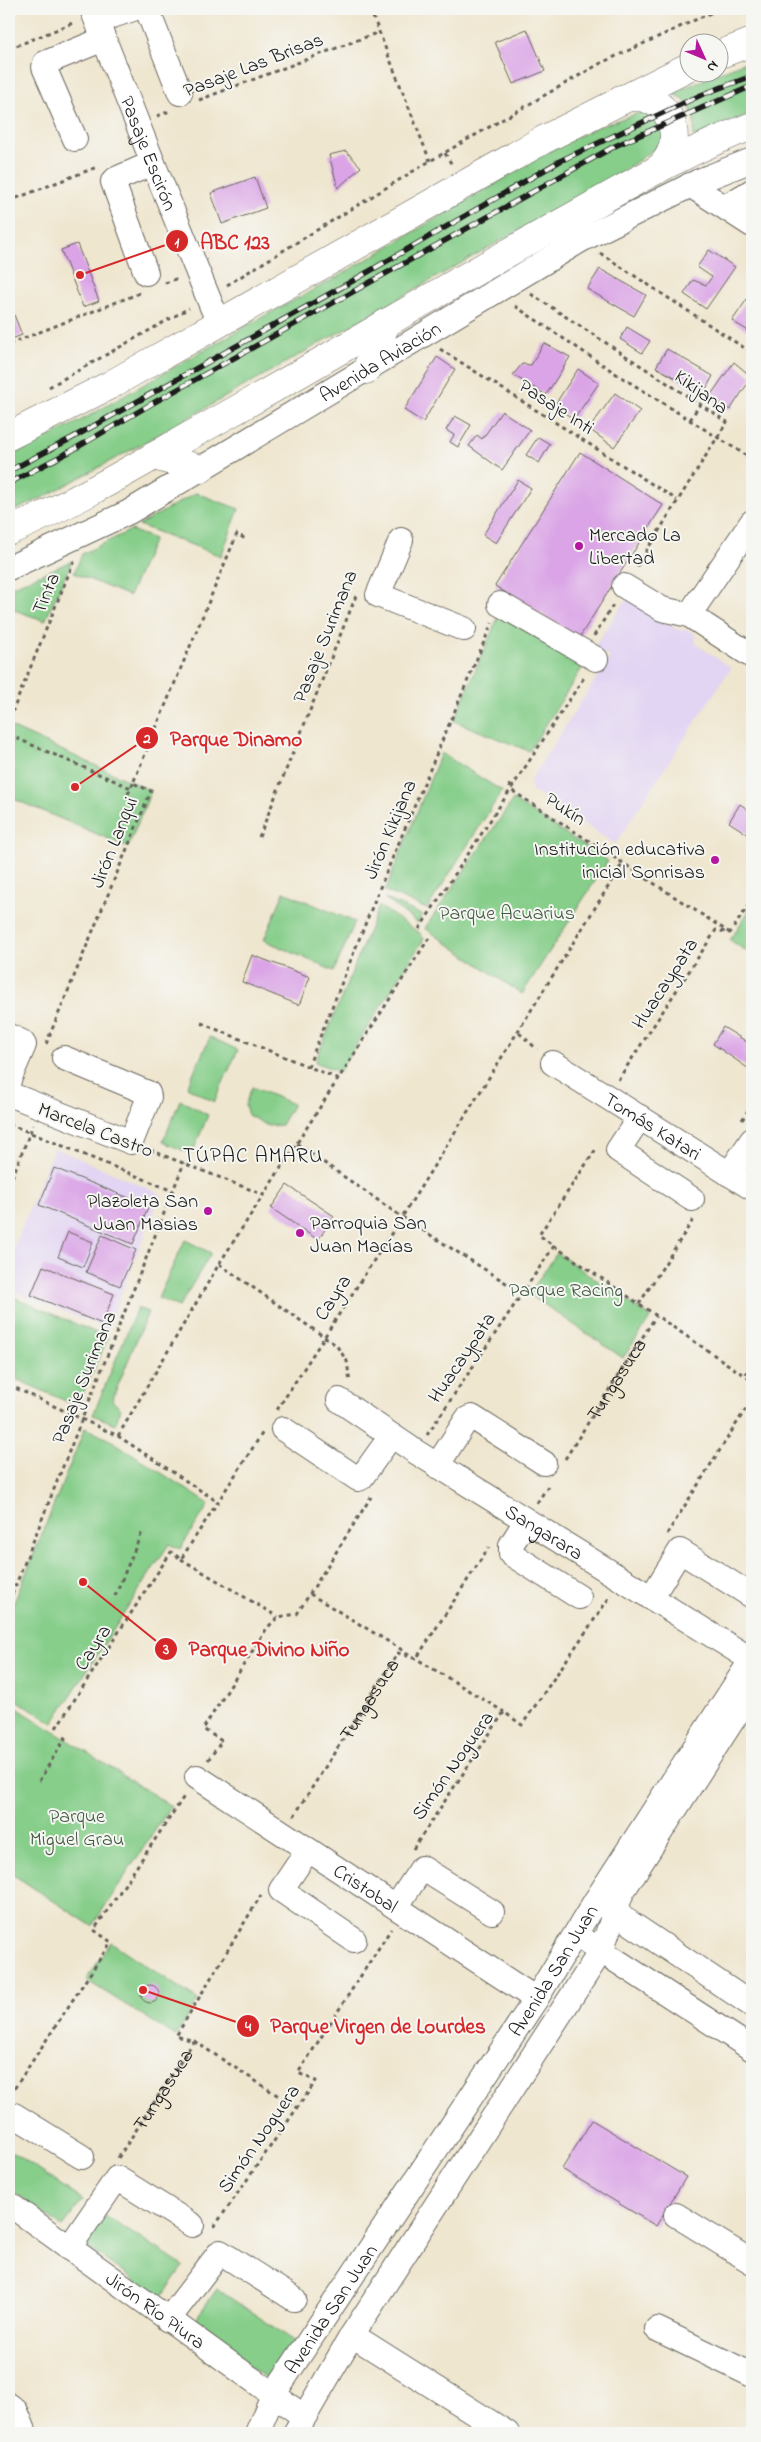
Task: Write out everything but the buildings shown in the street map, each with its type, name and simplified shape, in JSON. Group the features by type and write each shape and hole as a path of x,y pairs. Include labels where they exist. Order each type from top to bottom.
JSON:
{"main road":[{"path":"728,51 752,42"},
{"path":"9,436 110,385 543,140 678,72"},
{"path":"620,100 636,96 645,98 659,105 670,118 674,134 672,151 663,165 657,170"},
{"name":"Avenida Aviación","path":"9,531 92,491 657,170 705,146 752,126"},
{"path":"366,370 387,322"},
{"path":"154,456 201,469"}],"street":[{"path":"75,139 44,67 45,63 97,21 133,9"},
{"path":"148,9 182,102"},
{"name":"Pasaje Escirón","path":"97,21 219,324"},
{"name":"Avenida Aviación","path":"9,568 129,512 581,240 690,185 752,160"},
{"path":"150,283 113,182 122,176 153,163"},
{"path":"690,185 752,225"},
{"path":"725,207 752,191"},
{"path":"689,615 752,522"},
{"path":"401,540 378,595 464,629"},
{"path":"624,586 662,609 689,615 752,656"},
{"path":"500,604 590,655"},
{"path":"9,1036 22,1042 24,1045 9,1080"},
{"path":"54,1053 148,1093 149,1097 131,1142"},
{"name":"Tomás Katari","path":"553,1063 752,1188"},
{"name":"Marcela Castro","path":"9,1094 131,1142"},
{"path":"640,1117 618,1150 695,1206"},
{"path":"729,1174 752,1140"},
{"name":"Sangarara","path":"339,1400 437,1466 752,1660"},
{"path":"437,1466 467,1419 472,1417 553,1469"},
{"path":"274,1424 358,1479 361,1478 391,1436"},
{"path":"526,1521 511,1545 511,1554 579,1597"},
{"path":"651,1598 680,1551 752,1596"},
{"name":"Avenida San Juan","path":"299,2425 352,2335 601,1951 605,1907 752,1660"},
{"name":"Avenida San Juan","path":"257,2433 273,2396 536,1999 576,1933 622,1892 752,1690"},
{"name":"Cristobal","path":"197,1778 536,1999"},
{"path":"308,1850 281,1890 354,1940"},
{"path":"399,1910 422,1868 492,1912"},
{"path":"605,1907 750,1997 724,2030"},
{"path":"576,1933 752,2049"},
{"path":"9,2119 14,2114 82,2157"},
{"path":"69,2248 117,2178 202,2227"},
{"name":"Jirón Río Piura","path":"9,2204 273,2396 299,2425"},
{"path":"676,2215 752,2262"},
{"path":"168,2320 220,2252 294,2299"},
{"path":"657,2329 752,2375"},
{"path":"352,2335 507,2433"},
{"path":"9,2405 16,2411 25,2433"}],"path":[{"path":"370,9 430,161"},
{"path":"45,390 208,297 430,161 600,63 719,9"},
{"path":"9,49 97,21"},
{"name":"Pasaje Las Brisas","path":"137,124 182,102 379,32"},
{"path":"9,201 101,165"},
{"path":"581,240 752,353"},
{"path":"9,344 150,283 197,271"},
{"name":"Kikijana","path":"419,929 511,790 590,655 624,586 727,422 532,296 518,277"},
{"path":"526,300 532,296"},
{"path":"520,303 514,306 752,459"},
{"name":"Pasaje Inti","path":"420,337 677,500"},
{"path":"690,420 700,404"},
{"name":"Tinta","path":"9,720 85,533"},
{"name":"Jirón Lanqui","path":"54,1053 151,791 133,783 237,534 247,540"},
{"name":"Pasaje Surimana","path":"259,836 356,596"},
{"name":"Jirón Kikijana","path":"308,1067 378,892 500,604"},
{"path":"9,735 131,788"},
{"path":"128,794 133,783"},
{"path":"509,784 511,790"},
{"name":"Pukín","path":"511,790 730,932"},
{"name":"Cayra","path":"56,1728 172,1552 181,1558 218,1502 274,1424 325,1335 402,1216 623,863"},
{"path":"730,932 752,900"},
{"name":"Huacaypata","path":"607,1097 716,930 730,932"},
{"path":"118,1436 219,1264 429,938"},
{"path":"201,1023 339,1079"},
{"path":"9,1185 40,1107"},
{"path":"9,1124 173,1191"},
{"name":"Marcela Castro","path":"131,1142 264,1195"},
{"path":"297,1144 402,1216 522,1293"},
{"path":"597,1147 539,1236 752,1381"},
{"name":"Pasaje Surimana","path":"9,1602 184,1163"},
{"path":"639,1304 695,1206"},
{"name":"Huacaypata","path":"416,1452 554,1246"},
{"path":"219,1264 325,1335 336,1345 347,1361 351,1382 339,1400"},
{"name":"Tungasuca","path":"526,1521 553,1469 656,1316"},
{"path":"745,1376 752,1364"},
{"path":"9,1385 118,1436 218,1502"},
{"path":"664,1538 752,1399"},
{"path":"115,1596 142,1532"},
{"name":"Tungasuca","path":"283,1834 398,1653 416,1659 491,1545"},
{"path":"181,1558 278,1617"},
{"name":"Simón Noguera","path":"407,1857 504,1712 522,1725 622,1580"},
{"path":"310,1594 504,1712"},
{"path":"39,1781 67,1735"},
{"name":"Tungasuca","path":"115,2162 194,2041 176,2036 263,1891"},
{"name":"Simón Noguera","path":"202,2227 297,2108 316,2081 298,2073 399,1910"},
{"path":"194,2041 297,2108"}],"shaded area":[{"path":"628,597 678,630 688,630 695,634 696,644 731,668 615,844 532,791 530,781 610,657 594,647"},
{"path":"54,1148 161,1194 107,1329 9,1290 9,1259"}],"green space":[{"path":"752,59 752,113 693,137 694,123 691,110 684,100 672,93 698,82 728,82 728,69"},
{"path":"661,106 678,132 622,172 144,443 42,498 9,513 9,457 80,421 257,320 334,279 559,146 597,127"},
{"path":"196,493 239,509 221,556 139,525"},
{"path":"131,530 154,539 129,596 74,573 82,554"},
{"path":"72,561 45,621 9,608 9,588"},
{"path":"501,610 586,662 529,751 454,721"},
{"path":"9,726 151,791 128,847 9,797"},
{"path":"441,753 502,791 427,909 385,891"},
{"name":"Parque Acuarius","path":"513,800 608,861 522,994 425,928"},
{"path":"284,892 355,922 334,971 264,940"},
{"path":"384,898 422,915 418,923"},
{"path":"379,906 421,934 424,939 339,1072 315,1062"},
{"path":"752,906 752,955 730,940"},
{"path":"210,1037 238,1050 214,1102 187,1087"},
{"path":"252,1087 293,1104 281,1125 268,1126 248,1115 245,1105"},
{"path":"180,1100 208,1115 192,1154 163,1142"},
{"path":"185,1240 211,1253 179,1307 158,1298"},
{"name":"Parque Racing","path":"557,1253 651,1317 623,1358 529,1294"},
{"path":"9,1295 108,1338 77,1406 9,1376"},
{"path":"137,1308 148,1312 112,1400 121,1409 115,1424 93,1415"},
{"path":"85,1428 114,1442 209,1504 180,1549 169,1544 53,1723 9,1695 9,1615"},
{"name":"Parque Miguel Grau","path":"9,1703 171,1806 92,1926 9,1872"},
{"path":"111,1942 198,2000 176,2036 86,1980"},
{"path":"9,2150 83,2200 62,2227 9,2189"},
{"path":"96,2210 183,2266 160,2299 77,2240"},
{"path":"217,2289 296,2342 267,2379 192,2324"}],"railway":[{"path":"9,471 72,438 349,283 560,161 701,95 752,76"},
{"path":"9,483 71,451 153,403 615,146 752,86"}],"place":[{"name":"ABC 123","path":"80,275"},
{"name":"Mercado La Libertad","path":"579,546"},
{"name":"Parque Dinamo","path":"75,787"},
{"name":"Institución educativa inicial Sonrisas","path":"715,860"},
{"name":"Plazoleta San Juan Masias","path":"208,1211"},
{"name":"Parroquia San Juan Macías","path":"300,1233"},
{"name":"Parque Divino Niño","path":"83,1582"},
{"name":"Parque Virgen de Lourdes","path":"143,1990"}],"district":[{"name":"TÚPAC AMARU","path":"253,1155"}]}
